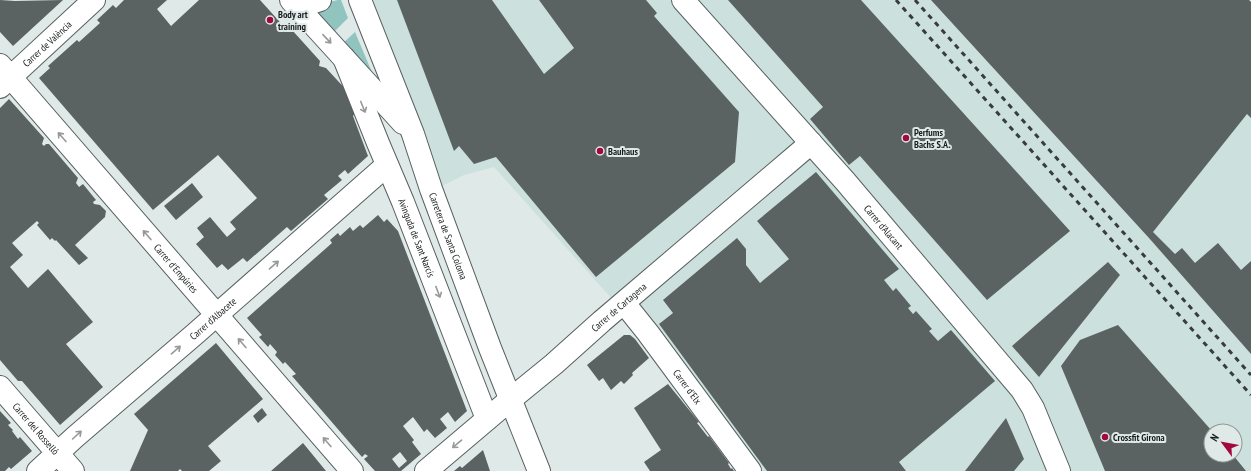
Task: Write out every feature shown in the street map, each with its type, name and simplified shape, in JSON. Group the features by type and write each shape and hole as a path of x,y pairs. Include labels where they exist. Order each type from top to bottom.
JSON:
{"street":[{"name":"Carrer de València","path":"4,77 94,0"},
{"name":"Avinguda de Sant Narcís","path":"291,0 413,134"},
{"path":"301,0 311,3 320,0"},
{"name":"Carretera de Santa Coloma","path":"360,0 413,134 431,189 539,471"},
{"name":"Carrer d'Alacant","path":"683,0 845,181 1022,390 1033,408 1059,471"},
{"name":"Avinguda de Sant Narcís","path":"344,58 406,209 487,419"},
{"name":"Carrer d'Empúries","path":"4,77 217,314 352,471"},
{"name":"Carrer de Cartagena","path":"426,471 554,364 624,302 811,143"},
{"name":"Carrer d'Albacete","path":"38,471 387,165"},
{"name":"Carrer d'Elx","path":"624,302 750,471"},
{"name":"Carrer del Rosselló","path":"0,386 73,471"}],"shaded area":[{"path":"341,0 348,18 328,38 304,8"},
{"path":"370,0 1251,0 1251,471 746,471 630,319 494,167 464,175 438,188"},
{"path":"355,32 379,89 338,48"}],"building":[{"path":"0,0 63,0 13,46 0,32"},
{"path":"124,0 167,0 157,9 171,26 199,0 260,0 288,31 292,30 320,61 319,66 326,68 350,94 356,111 353,116 368,156 348,174 345,170 338,176 342,180 324,195 328,199 291,231 287,227 247,262 243,258 228,270 222,264 217,268 196,244 204,237 197,228 210,217 227,237 236,229 230,222 257,198 218,155 153,210 39,78 50,68 48,66 77,40 79,42 100,23 97,20 113,5 116,8"},
{"name":"Bauhaus","path":"397,0 492,0 544,74 574,48 539,0 646,0 657,13 654,16 739,112 735,162 596,277 496,157 474,164 459,146 454,151"},
{"name":"Perfums Bachs S.A.","path":"728,0 861,0 1070,231 987,300 860,156 849,165 810,119 823,107"},
{"path":"931,0 1249,0 1251,2 1251,118 1247,114 1153,232 1175,254 1182,248 1195,263 1218,243 1241,270 1251,261 1251,354 1149,238"},
{"path":"9,99 44,138 42,144 44,146 49,144 78,178 76,183 79,187 83,184 96,200 93,202 94,204 100,205 106,211 105,217 75,245 88,258 79,265 56,240 55,241 52,238 50,240 37,225 39,223 37,221 12,243 23,255 10,267 28,288 48,269 93,322 66,344 103,387 60,425 22,381 18,381 0,360 0,108"},
{"path":"816,172 899,269 884,280 893,291 896,288 911,306 908,308 913,314 916,311 932,329 929,331 938,341 951,330 995,381 899,462 906,471 767,471 659,324 673,313 663,300 737,238 746,249 746,265 760,283 789,259 757,221"},
{"path":"192,183 203,197 176,220 164,206"},
{"path":"378,215 384,222 387,219 398,231 467,411 455,422 448,412 440,419 447,428 435,438 427,429 424,432 413,417 403,426 414,440 412,442 421,454 401,471 375,471 364,459 368,456 365,454 362,457 292,376 296,374 285,362 283,364 275,355 277,352 270,344 268,347 259,337 262,335 247,318 332,243 330,240 338,233 340,236 350,227 353,231 360,225 363,228","holes":["400,452 407,461 399,468 392,459"]},
{"path":"1108,262 1120,275 1039,377 1012,346"},
{"path":"1118,325 1205,423 1203,423 1203,463 1240,463 1246,471 1105,471 1061,366 1080,340"},
{"path":"624,335 630,335 635,339 649,358 632,373 633,375 624,384 621,381 611,390 603,378 599,381 587,365"},
{"path":"216,343 263,399 208,446 221,461 209,471 182,471 180,469 178,471 130,471 148,430 134,414"},
{"path":"668,384 699,422 697,423 708,437 709,436 729,463 728,464 731,469 732,468 734,471 650,471 644,462 661,450 634,408"},
{"path":"262,408 267,415 258,423 253,416"},
{"path":"0,411 11,423 8,425 18,439 20,437 32,451 11,469 9,467 5,471 0,471"},
{"path":"1006,418 1024,459 1014,471 965,471"},
{"path":"303,443 326,471 271,471"},
{"path":"483,450 490,471 454,471 460,466 462,468"}],"railway":[{"path":"896,0 1251,395"},
{"path":"915,0 1251,375"}],"place":[{"name":"Body art training","path":"270,20"},
{"name":"Perfums Bachs S.A.","path":"906,138"},
{"name":"Bauhaus","path":"600,151"},
{"name":"Crossfit Girona","path":"1105,437"}]}
